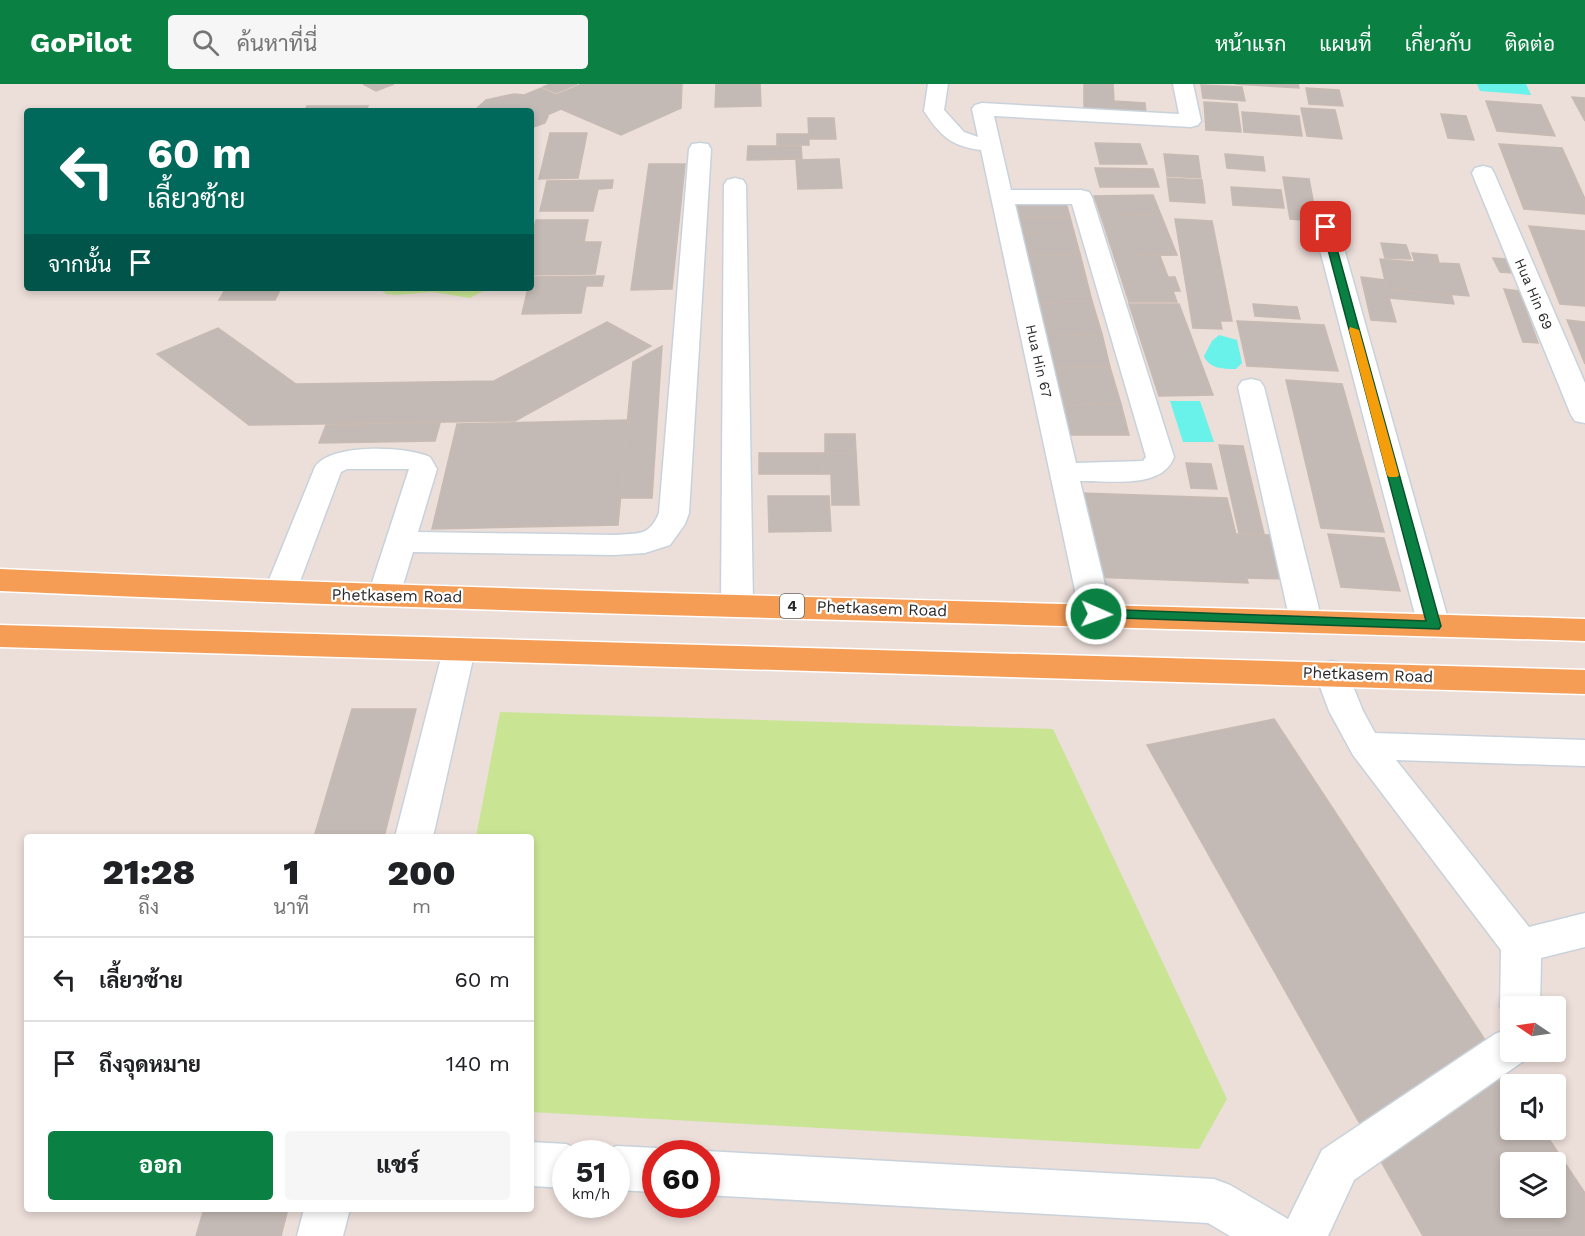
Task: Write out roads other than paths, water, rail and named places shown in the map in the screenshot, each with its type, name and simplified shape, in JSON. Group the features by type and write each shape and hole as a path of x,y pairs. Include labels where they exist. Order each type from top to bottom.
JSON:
{"main road":[{"name":"Phetkasem Road","path":"0,580 280,592 1585,630"},
{"name":"Phetkasem Road","path":"0,636 1585,682"}],"street":[{"path":"938,84 934,111 956,139 990,144"},
{"name":"Hua Hin 67","path":"1096,614 982,109 1191,121 1183,84"},
{"path":"400,542 615,545 649,542 662,537 669,530 674,513 700,149"},
{"name":"Hua Hin 69","path":"1483,173 1585,415"},
{"path":"735,185 737,604"},
{"path":"1002,197 1081,197 1160,457 1158,464 1151,469 1140,471 1064,471"},
{"path":"1326,227 1434,626"},
{"path":"1251,387 1306,621"},
{"path":"280,592 327,471 341,460 411,459 420,463 423,469 384,595"},
{"path":"415,834 459,650"},
{"path":"1332,673 1346,711 1365,746 1521,946 1520,996"},
{"path":"1365,746 1585,753"},
{"path":"1521,946 1585,930"},
{"path":"1304,1236 1338,1165 1500,1054"},
{"path":"534,1164 552,1165"},
{"path":"720,1174 1214,1201 1273,1236"},
{"path":"320,1236 326,1212"}],"water":[{"path":"1477,84 1526,84 1531,95 1480,91"},
{"path":"1219,335 1237,340 1242,363 1236,369 1213,366 1204,356 1212,341"},
{"path":"1170,401 1200,401 1214,442 1183,442"}]}
